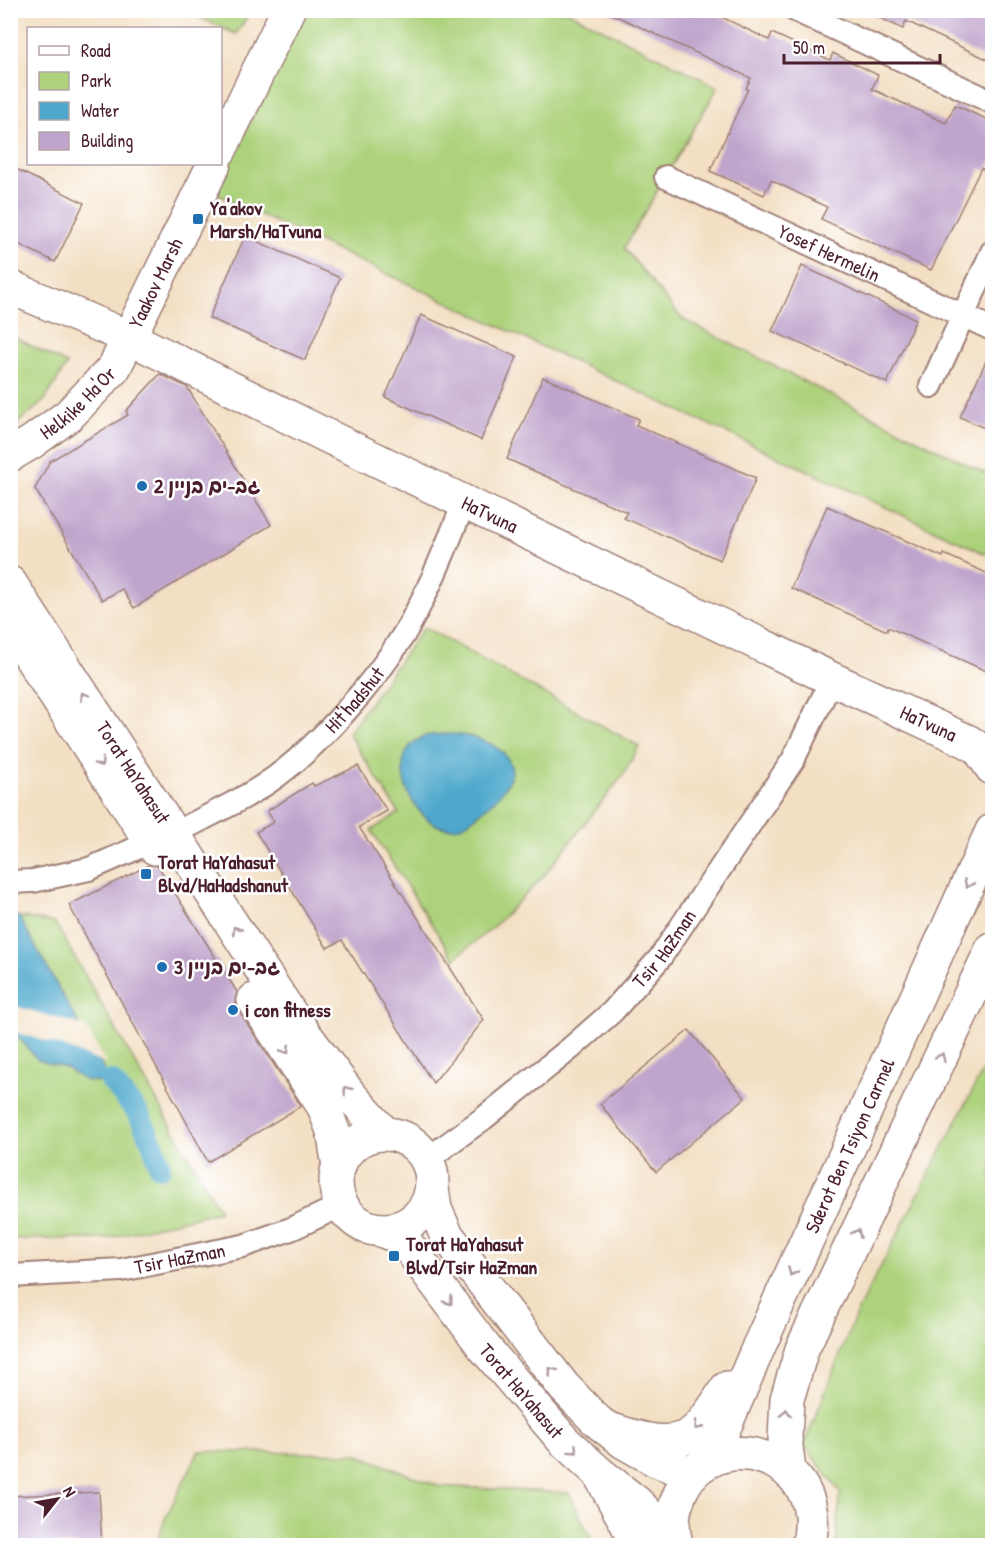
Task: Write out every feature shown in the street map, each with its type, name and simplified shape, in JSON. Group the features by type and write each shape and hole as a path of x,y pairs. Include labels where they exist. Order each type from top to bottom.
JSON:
{"street":[{"path":"222,146 288,10"},
{"path":"795,10 993,102"},
{"name":"Yaakov Marsh","path":"130,338 214,165"},
{"name":"Yosef Hermelin","path":"666,177 993,329"},
{"path":"931,386 993,252"},
{"name":"HaTvuna","path":"10,287 130,338 325,435 832,679 981,741 979,749 993,768"},
{"name":"Helkike Ha'Or","path":"10,455 69,415 93,392 114,368 130,338"},
{"name":"Hit'hadshut","path":"10,882 33,882 89,869 162,838 229,804 276,776 315,742 355,698 404,634 427,589 465,501"},
{"name":"Torat HaYahasut","path":"10,583 324,1107 333,1131 339,1166"},
{"name":"Torat HaYahasut","path":"10,626 295,1021 350,1095 386,1134"},
{"name":"Tsir HaZman","path":"429,1174 484,1118 571,1048 612,1011 660,958 793,760 832,679"},
{"name":"Sderot Ben Tsiyon Carmel","path":"676,1544 672,1524 681,1489 701,1468 759,1346 993,831"},
{"path":"789,1471 785,1438 787,1399 802,1349 993,950"},
{"path":"386,1134 398,1136 409,1142 419,1149 429,1174 428,1202 420,1214 409,1223 395,1229 381,1230 367,1227 352,1218 342,1205 337,1193 336,1179 345,1153 357,1142 370,1136 386,1134"},
{"name":"Torat HaYahasut","path":"429,1174 435,1209 446,1234 564,1387 606,1428 624,1442 656,1460 701,1468"},
{"name":"Tsir HaZman","path":"10,1276 121,1270 243,1246 291,1229 342,1205"},
{"name":"Torat HaYahasut","path":"381,1230 405,1242 528,1401 564,1441 637,1503 676,1544"},
{"path":"606,1428 654,1441 670,1442 684,1438 696,1430 759,1346"},
{"path":"701,1468 730,1454 751,1454 772,1459 789,1471 803,1488 811,1509 812,1531 808,1545"},
{"path":"599,1473 639,1545"}],"green space":[{"path":"185,11 251,11 236,34"},
{"path":"306,11 567,11 718,87 624,248 682,319 992,477 992,557 214,193"},
{"path":"10,335 67,364 45,400 11,429"},
{"path":"424,627 639,746 623,775 542,878 492,928 454,959 371,830 399,813 348,733"},
{"path":"10,915 55,923 220,1211 104,1239 11,1239"},
{"path":"992,1053 992,1545 836,1545 840,1492 804,1445 857,1312"},
{"path":"199,1451 356,1454 438,1486 569,1493 594,1545 155,1545 166,1517"}],"water":[{"path":"450,734 479,739 498,748 510,763 512,772 504,789 491,804 467,823 449,828 436,825 424,816 406,788 403,772 404,757 412,745 426,736"},
{"path":"10,915 19,917 112,1084 84,1080 66,1068 38,1060 10,1025"}],"pier":[{"path":"11,1005 85,1026 106,1064 56,1044 11,1031"}],"building":[{"path":"603,10 707,10 769,40 772,33 830,60 833,53 878,75 872,89 946,123 955,105 993,122 993,157 986,171 981,168 931,270 821,219 827,207 771,180 764,195 710,171 751,78"},
{"path":"864,10 993,10 993,62 906,21 903,29"},
{"path":"10,166 84,203 55,262 10,240"},
{"path":"245,236 340,278 305,360 209,318"},
{"path":"802,266 916,319 887,383 772,331"},
{"path":"421,315 517,357 481,440 385,397"},
{"path":"993,346 993,432 960,417"},
{"name":"גב-ים בניין 2","path":"160,374 187,387 271,525 134,608 122,589 102,600 35,489 50,461 128,415 126,411"},
{"path":"543,377 639,419 636,425 756,478 720,560 624,518 627,512 507,459"},
{"path":"827,506 943,557 944,554 993,576 993,674 888,627 887,631 791,588"},
{"path":"358,766 387,811 359,827 484,1020 433,1083 342,940 327,948 256,832 274,822 267,811 312,783 314,786"},
{"name":"גב-ים בניין 3","path":"149,865 158,866 237,992 235,1000 238,1010 301,1106 208,1162 69,905"},
{"path":"689,1030 745,1098 656,1172 600,1104"},
{"path":"99,1492 102,1545 10,1545 10,1496"}],"waterway":[{"path":"111,1081 138,1113 153,1144 160,1167"}],"place":[{"name":"Ya'akov Marsh/HaTvuna","path":"198,219"},
{"name":"גב-ים בניין 2","path":"142,486"},
{"name":"Torat HaYahasut Blvd/HaHadshanut","path":"146,874"},
{"name":"גב-ים בניין 3","path":"162,967"},
{"name":"i con fitness","path":"233,1010"},
{"name":"Torat HaYahasut Blvd/Tsir HaZman","path":"394,1256"}]}
